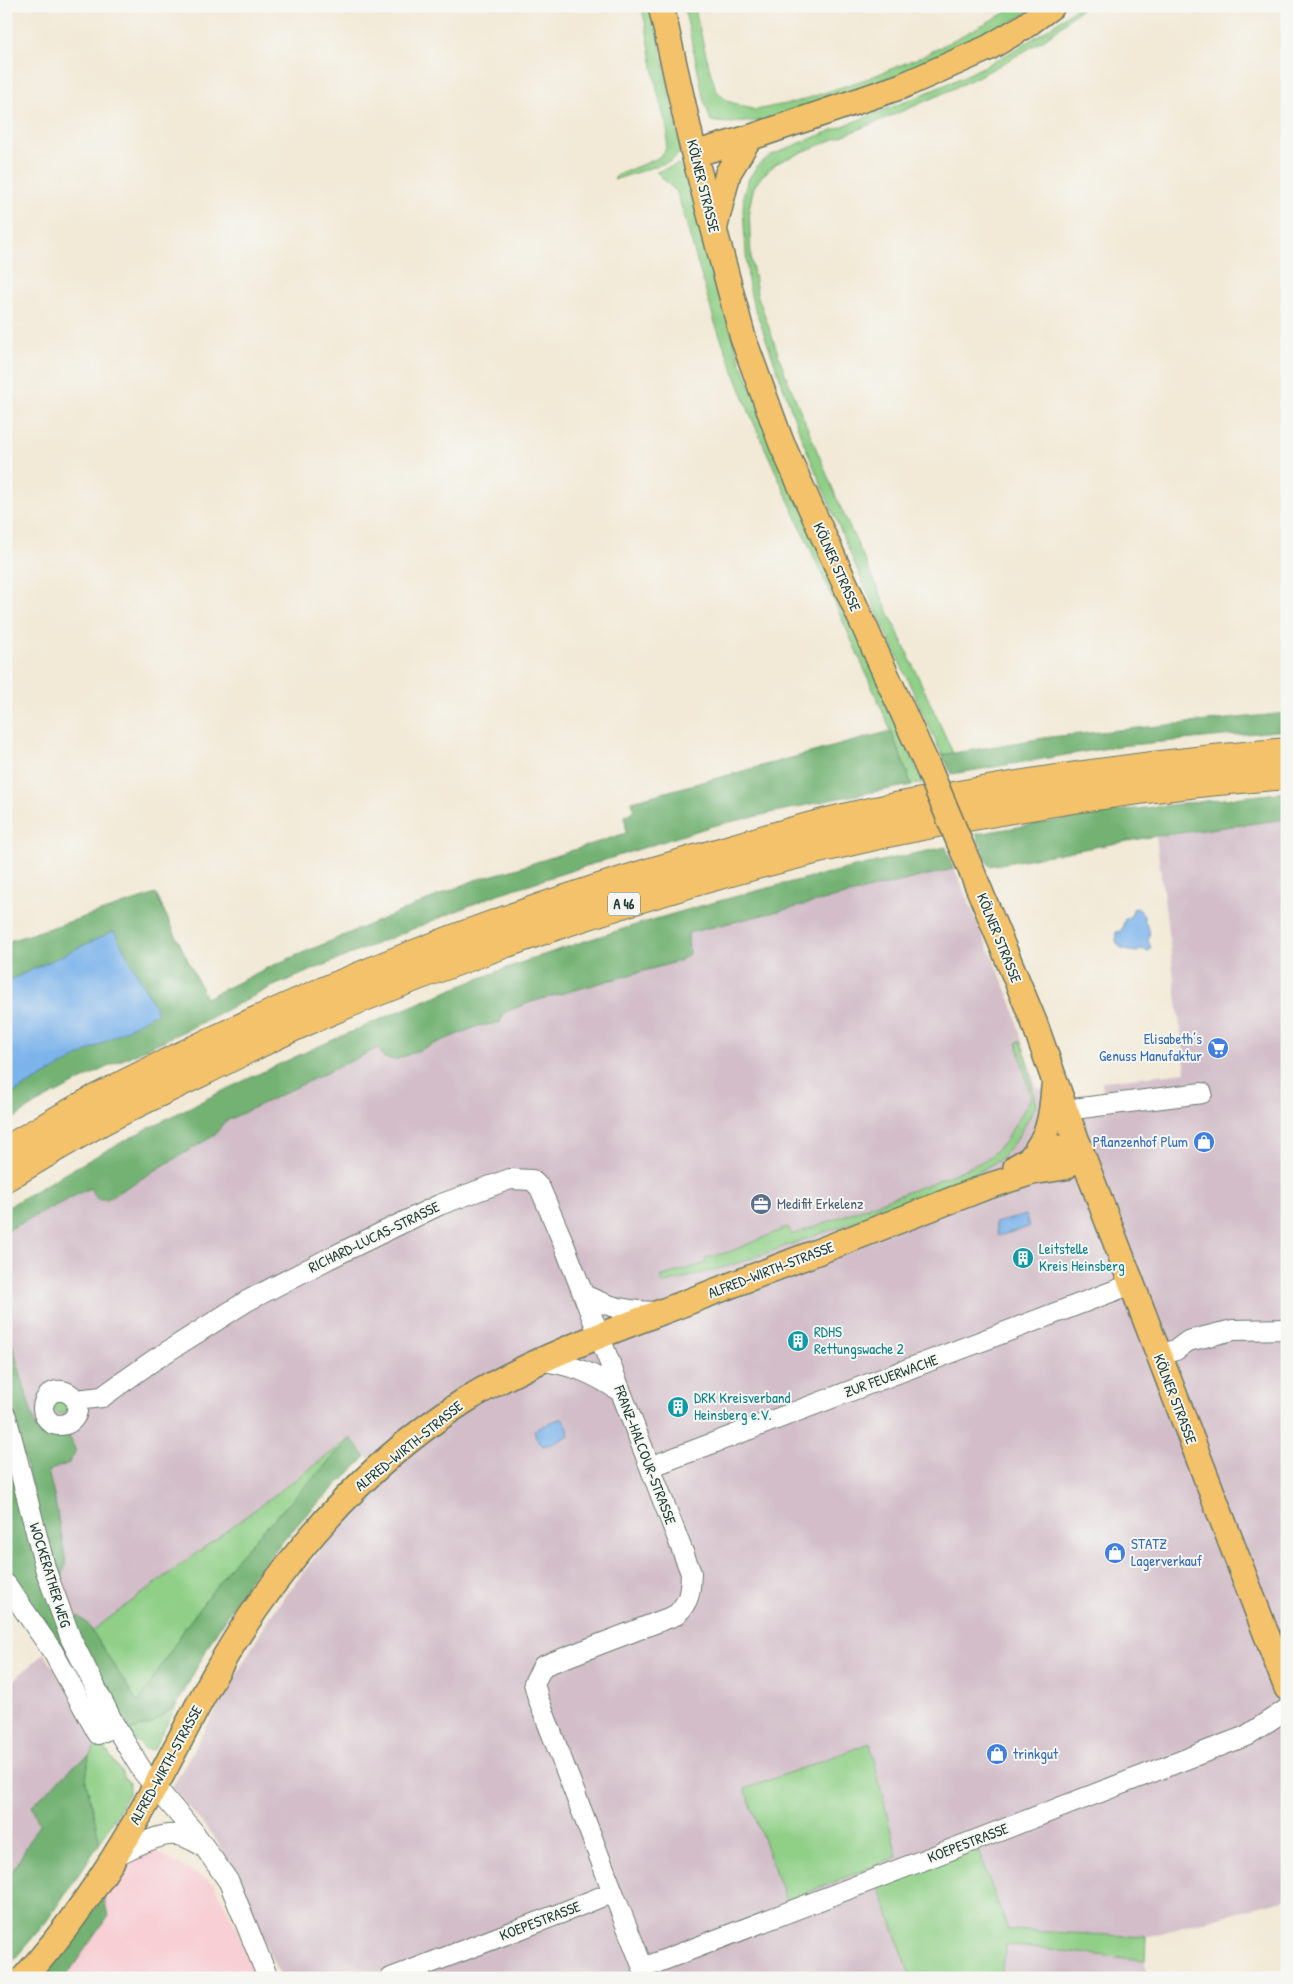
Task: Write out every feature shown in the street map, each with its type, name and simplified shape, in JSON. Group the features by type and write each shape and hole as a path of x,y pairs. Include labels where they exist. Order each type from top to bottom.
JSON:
{"highway":[{"name":"A 46","path":"6,1150 94,1100 282,1008 400,959 510,917 629,878 765,839 887,808 1110,770 1287,752"},
{"name":"A 46","path":"6,1178 106,1119 296,1026 408,980 527,935 637,899 771,860 896,831 1010,810 1130,792 1287,775"}],"main road":[{"name":"KÖLNER STRASSE","path":"662,6 694,154 743,338 782,442 930,772 1034,1022 1065,1110 1158,1355 1281,1656 1287,1688"},
{"path":"694,154 749,138 902,86 947,68 988,48 1022,28 1052,6"},
{"path":"714,230 728,174 749,138"},
{"path":"1030,1159 1040,1146 1051,1118 1054,1080"},
{"name":"ALFRED-WIRTH-STRASSE","path":"983,1188 1030,1159 1057,1148 1081,1151"},
{"name":"ALFRED-WIRTH-STRASSE","path":"24,1978 61,1934 115,1856 229,1650 254,1611 290,1562 325,1519 371,1473 430,1426 498,1381 599,1336 983,1188 1032,1172 1065,1167 1081,1151"}],"street":[{"path":"1065,1110 1202,1093"},
{"name":"RICHARD-LUCAS-STRASSE","path":"76,1400 102,1397 151,1362 247,1301 328,1258 439,1205 510,1179 532,1180 540,1188 599,1336"},
{"name":"ZUR FEUERWACHE","path":"650,1467 1132,1284"},
{"path":"584,1295 605,1305 627,1311 660,1312"},
{"path":"1158,1355 1176,1350 1188,1341 1233,1330 1287,1329"},
{"name":"FRANZ-HALCOUR-STRASSE","path":"599,1336 690,1574 690,1594 685,1606 676,1616 543,1666 534,1683 538,1698 613,1892"},
{"path":"544,1361 569,1365 597,1376 621,1392"},
{"name":"WOCKERATHER WEG","path":"6,1416 46,1571 71,1639 116,1726 154,1787 193,1831 229,1882 268,1978"},
{"name":"WOCKERATHER WEG","path":"6,1584 53,1652 98,1734 116,1726"},
{"name":"KOEPESTRASSE","path":"391,1978 613,1892 645,1973 1246,1736 1287,1709"},
{"path":"115,1856 168,1835 176,1835 192,1840 204,1847"}],"shaded area":[{"path":"1287,819 1287,1899 1146,1937 1008,1930 977,1848 874,1869 911,1978 281,1978 218,1842 172,1787 269,1618 324,1545 386,1478 351,1439 92,1631 87,1623 66,1614 6,1328 6,1213 448,997 948,854 1012,1003 1037,1088 1082,1097 1103,1095 1102,1081 1186,1072 1156,836"},
{"path":"44,1653 99,1740 89,1756 76,1764 17,1864 6,1879 6,1687"},
{"path":"151,1849 213,1883 237,1928 256,1978 64,1978 108,1916 104,1896 143,1851"},
{"path":"1005,1945 1145,1960 1147,1978 1000,1978"}],"green space":[{"path":"641,6 653,6 681,152 671,161 614,180 617,175 656,159 665,151 668,133 657,90"},
{"path":"684,6 694,6 716,90 727,101 755,110 796,102 869,78 925,55 1018,6 1039,6 938,63 771,120 733,123 711,121 704,100"},
{"path":"1078,6 1085,6 1043,40 985,73 924,102 777,163 762,176 754,187 749,208 751,257 757,294 786,376 840,506 953,753 942,755 856,567 802,439 752,300 748,281 743,210 744,192 749,178 758,165 770,156 969,74 1043,32"},
{"path":"679,164 687,172 710,268 740,360 923,783 912,785 855,648 752,419 715,323 677,192 656,172"},
{"path":"1287,713 1287,730 1120,746 952,774 942,755 1050,737"},
{"path":"891,731 912,785 834,799 712,826 498,894 271,987 35,1104 6,1124 6,942 156,894 206,998 269,967 475,880 626,833 625,816 634,810 632,801"},
{"path":"1287,792 1287,819 1156,836 989,866 976,834 1116,811"},
{"path":"946,847 953,869 688,933 689,954 680,961 531,1002 503,1013 500,1023 478,1026 395,1060 384,1058 378,1048 224,1122 215,1135 107,1199 97,1199 90,1188 6,1231 6,1208 92,1158 224,1090 360,1028 434,997 483,977 606,934 799,880"},
{"path":"1020,1041 1024,1049 1036,1106 1016,1140 999,1160 979,1172 907,1203 732,1265 663,1284 660,1277 706,1263 705,1258 729,1252 788,1227 792,1235 926,1185 988,1158 1004,1143 1031,1098 1017,1042"},
{"path":"6,1322 37,1432 69,1436 76,1451 69,1463 48,1471 66,1562 59,1590 6,1391"},
{"path":"59,1399 71,1401 67,1412 58,1414 52,1409"},
{"path":"351,1438 237,1558 185,1628 138,1703 92,1631"},
{"path":"351,1438 366,1457 306,1515 249,1580 211,1641 178,1703 152,1724 128,1731 66,1614 79,1617 87,1623 138,1703 185,1628 237,1558"},
{"path":"6,1446 66,1646 57,1649 6,1574"},
{"path":"178,1703 153,1750 144,1749 128,1731 155,1721"},
{"path":"99,1740 129,1783 129,1792 100,1843 86,1781 89,1756"},
{"path":"870,1743 897,1857 786,1901 745,1789"},
{"path":"89,1756 86,1781 100,1843 46,1922 6,1969 6,1879 17,1864 39,1824 32,1806 76,1764"},
{"path":"977,1848 1008,1930 1146,1937 1145,1960 1006,1945 1000,1978 911,1978 879,1886"},
{"path":"104,1896 108,1916 67,1975 64,1978 37,1978 58,1957"}],"water":[{"path":"1135,908 1139,909 1144,915 1149,929 1148,940 1151,948 1149,951 1141,949 1138,952 1128,951 1121,948 1117,942 1116,932 1121,931 1125,919 1131,916"},
{"path":"114,931 155,1007 156,1013 6,1097 6,982"},
{"path":"1026,1215 1029,1227 998,1236 995,1223"},
{"path":"561,1418 567,1425 569,1435 555,1443 543,1446 536,1438 534,1430"}],"place":[{"name":"Elisabeth’s Genuss Manufaktur","path":"1218,1048"},
{"name":"Pflanzenhof Plum","path":"1204,1142"},
{"name":"Medifit Erkelenz","path":"761,1204"},
{"name":"Leitstelle Kreis Heinsberg","path":"1023,1258"},
{"name":"RDHS Rettungswache 2","path":"798,1341"},
{"name":"DRK Kreisverband Heinsberg e.V.","path":"678,1407"},
{"name":"STATZ Lagerverkauf","path":"1115,1553"},
{"name":"trinkgut","path":"997,1754"}]}
